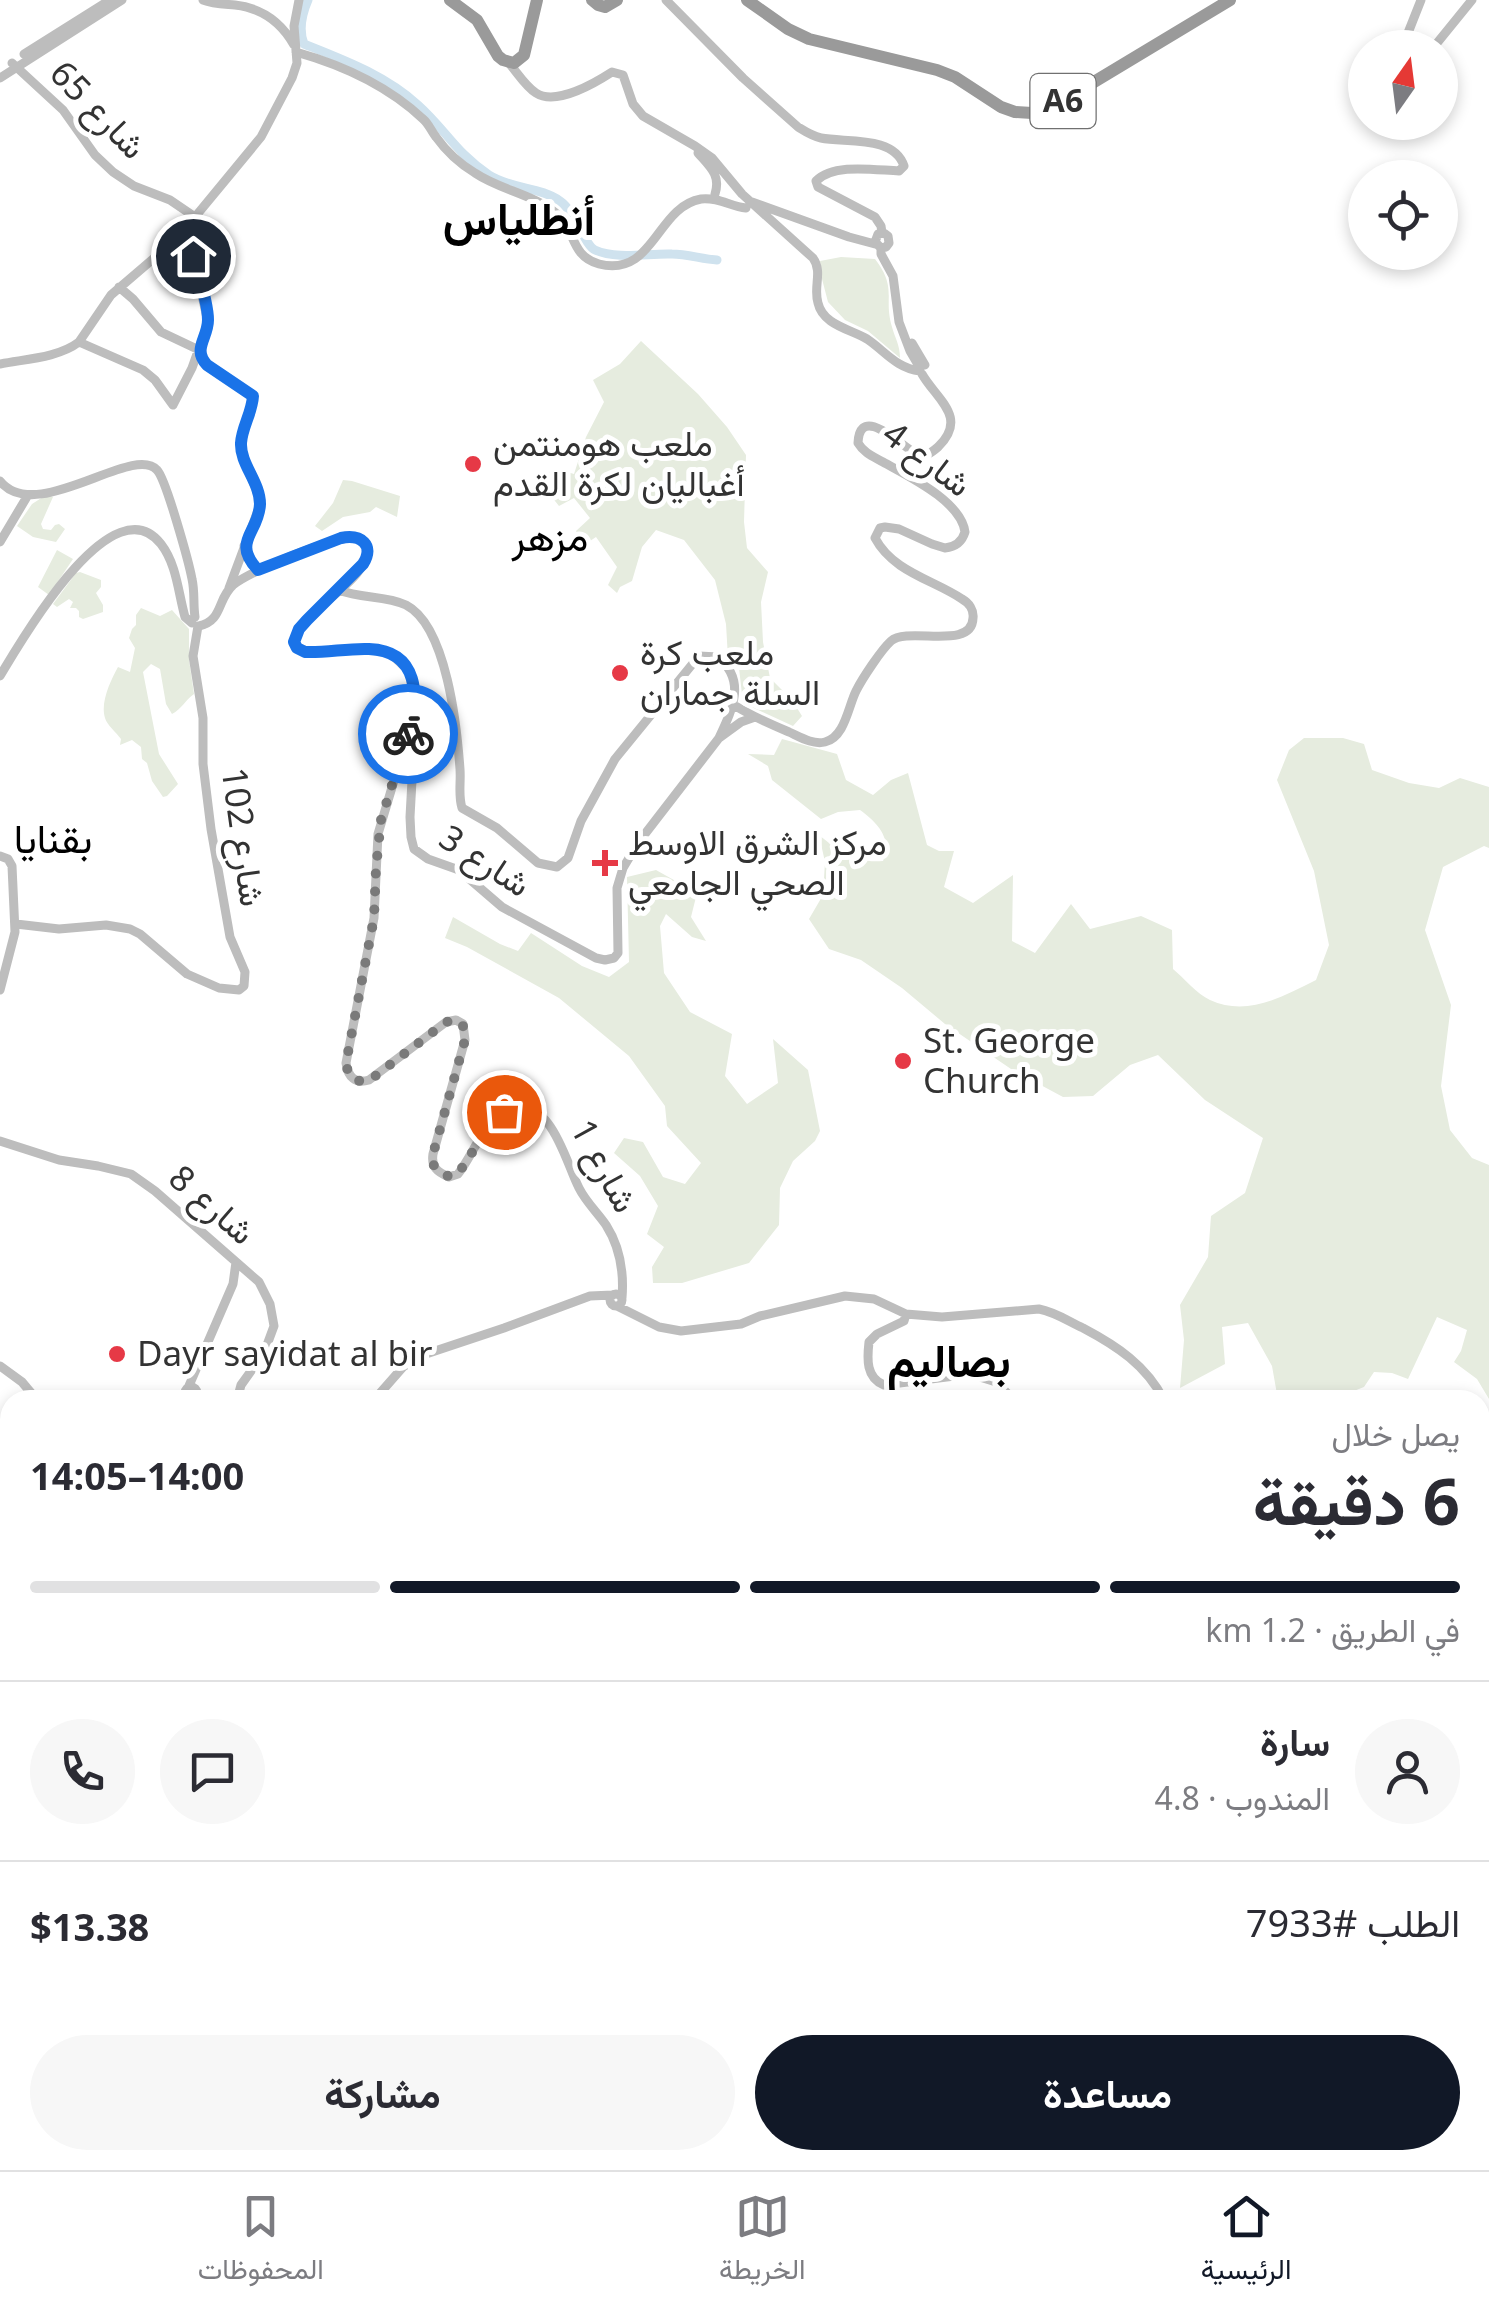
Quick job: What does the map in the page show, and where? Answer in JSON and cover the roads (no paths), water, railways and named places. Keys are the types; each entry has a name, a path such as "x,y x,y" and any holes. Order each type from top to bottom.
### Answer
{"highway":[{"path":"450,0 477,20 498,56 508,62 518,61 524,55 537,0"},
{"path":"592,0 605,7 616,0"},
{"name":"A6","path":"747,0 788,30 809,39 936,70 1001,107 1032,113 1064,100 1230,0"}],"street":[{"path":"0,74 110,0"},
{"path":"14,65 122,0"},
{"path":"203,0 252,8 288,28"},
{"path":"0,364 60,352 84,341 106,301 188,228 261,137 292,78 297,63 288,28 299,0"},
{"path":"666,0 798,127 820,137 868,141 902,158 904,166 899,171 858,169 822,175 816,181 818,187 875,217 882,233 875,238 878,246"},
{"path":"1410,30 1422,0"},
{"path":"1448,30 1472,0"},
{"path":"295,52 374,87 403,107 472,171 559,215 587,259 612,266 624,264 687,204 710,199 748,204"},
{"path":"508,62 534,92 550,97 586,88 612,72 623,75 633,104 643,116 712,158 748,204 816,262 818,304 823,314 870,341 897,364 924,374"},
{"name":"شارع 65","path":"14,65 63,110 107,167 134,186 170,200 195,216"},
{"path":"695,146 716,174 715,194"},
{"path":"638,254 681,203 699,194 724,196 878,246"},
{"path":"84,341 144,370 166,391 173,405 199,350 208,320 188,228"},
{"name":"شارع 4","path":"755,716 811,742 828,741 839,732 857,690 892,640 957,635 966,632 972,623 966,601 903,566 875,538 880,528 890,527 932,544 952,547 965,532 960,516 921,484 863,451 858,438 864,428 878,428 918,455 928,455 946,438 950,426 943,400 924,374 897,316 893,276 878,246"},
{"path":"119,287 161,332 199,350 203,362 253,396 241,447 260,505 219,608 211,617 197,621"},
{"path":"0,481 13,493 28,495 77,486 134,464 146,463 155,468 164,484 191,574 197,621"},
{"path":"0,542 28,495"},
{"path":"0,676 70,573 94,548 122,531 142,530 160,542 178,582 182,609 197,621"},
{"path":"229,588 253,572 341,538 360,538 368,545 368,556 339,590 402,604 414,610 428,628 448,683 462,808 497,828 538,863 549,867 568,858 580,821 615,759 696,657 718,657 734,676 734,705 719,738"},
{"path":"242,551 253,572"},
{"name":"شارع 1","path":"339,590 299,629 295,637 297,648 309,652 364,648 390,653 404,664 416,699 381,820 374,918 347,1072 355,1080 370,1080 446,1022 456,1020 463,1024 465,1040 433,1154 434,1168 456,1176 497,1116 519,1108 547,1120 583,1195 614,1241 623,1274 616,1299"},
{"name":"شارع 102","path":"16,924 58,930 106,925 130,929 183,972 226,990 239,990 246,979 230,937 211,830 203,764 203,718 193,656 197,621"},
{"path":"734,705 755,716"},
{"path":"719,738 755,716"},
{"name":"شارع 3","path":"411,724 414,744 410,837 414,849 466,874 498,904 559,943 604,963 613,962 622,950 623,868 719,738"},
{"path":"0,858 10,860 16,924 0,990"},
{"name":"شارع 8","path":"0,1141 60,1160 131,1174 259,1282 270,1304 274,1326 264,1353 240,1390"},
{"path":"190,1390 233,1284 236,1262"},
{"path":"233,1284 246,1271"},
{"path":"383,1390 403,1367 423,1354 575,1304 616,1299 667,1324 749,1320 845,1296 874,1298 906,1314 942,1317 1039,1309 1052,1312 1114,1345 1135,1361 1158,1390"},
{"path":"906,1314 904,1320 869,1342 870,1370 876,1382 888,1385 970,1374 996,1382 1004,1390"},
{"path":"0,1366 29,1390"}],"waterway":[{"path":"308,0 302,22 304,44 364,69 405,94 489,175 560,201 595,250 613,255 678,254 717,260"}],"place":[{"name":"ملعب هومنتمن أغباليان لكرة القدم","path":"473,464"},
{"name":"ملعب كرة السلة جماران","path":"620,673"},
{"name":"مركز الشرق الاوسط الصحي الجامعي","path":"605,863"},
{"name":"St. George Church","path":"903,1061"},
{"name":"Dayr sayidat al bir","path":"117,1354"}],"district":[{"name":"أنطلياس","path":"519,219"},
{"name":"مزهر","path":"550,537"},
{"name":"بقنايا","path":"53,839"},
{"name":"بصاليم","path":"949,1361"}]}
